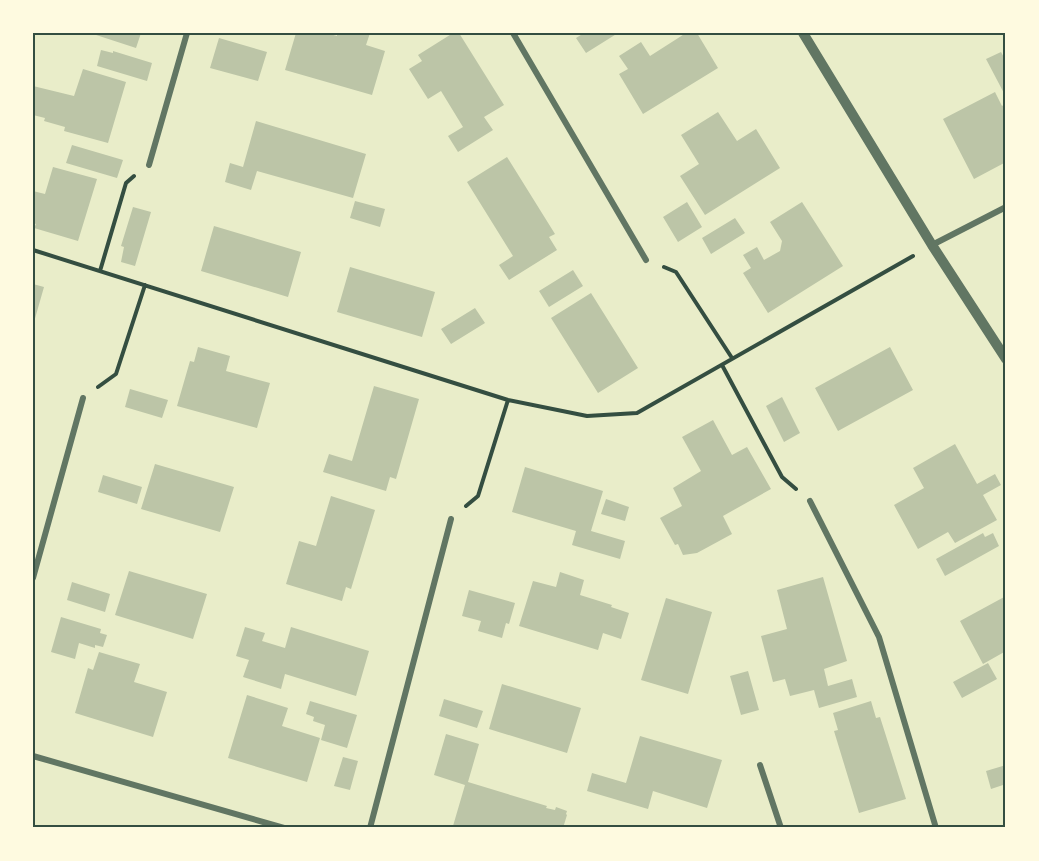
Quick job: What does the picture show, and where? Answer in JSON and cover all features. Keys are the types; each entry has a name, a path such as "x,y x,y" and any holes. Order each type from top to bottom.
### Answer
{"street":[{"path":"149,165 187,33"},
{"path":"513,33 645,260"},
{"path":"803,33 932,245 1006,359"},
{"path":"932,245 1006,207"},
{"path":"33,578 83,398"},
{"path":"810,501 879,637 935,827 926,828"},
{"path":"370,828 450,519"},
{"path":"33,756 284,828"},
{"path":"760,765 782,828"}],"path":[{"path":"100,271 126,183 149,165"},
{"path":"33,250 508,400 587,416 637,413 932,245"},
{"path":"645,260 676,272 732,358"},
{"path":"83,398 116,374 145,285"},
{"path":"722,365 782,477 810,501"},
{"path":"450,519 478,496 508,400"}],"building":[{"path":"90,33 141,33 136,48"},
{"path":"296,33 326,33 337,36 337,33 370,33 366,45 385,51 372,95 285,70"},
{"path":"453,33 459,33 504,105 484,117 493,130 458,152 448,136 463,127 441,91 428,99 409,69 422,61 418,55"},
{"path":"584,33 618,33 586,53 576,38"},
{"path":"686,33 697,33 718,68 643,114 619,74 628,69 619,56 641,42 650,56"},
{"path":"219,38 267,52 258,81 210,68"},
{"path":"101,50 113,53 113,51 152,63 147,81 97,66"},
{"path":"1001,52 1006,61 1006,97 986,59"},
{"path":"83,69 126,82 108,143 64,131 65,127 33,115 33,86 74,96"},
{"path":"995,92 1002,106 1006,103 1006,162 974,179 943,119"},
{"path":"718,112 737,141 756,129 780,168 705,215 680,176 699,164 681,135"},
{"path":"256,121 366,154 353,198 257,171 251,190 225,182 230,163 243,167"},
{"path":"72,145 123,160 117,178 66,163"},
{"path":"507,157 555,234 549,237 557,250 509,280 499,265 513,256 467,182"},
{"path":"53,167 97,179 78,241 34,228 36,224 33,223 33,191 45,194"},
{"path":"355,201 385,209 380,227 350,218"},
{"path":"687,202 702,227 678,242 663,217"},
{"path":"802,202 843,266 768,313 743,273 751,268 743,255 757,247 764,260 780,251 782,241 770,222"},
{"path":"133,207 151,212 135,266 121,262 124,247 121,246"},
{"path":"735,218 745,233 711,254 702,238"},
{"path":"214,226 301,252 288,297 201,271"},
{"path":"350,267 435,292 422,337 337,312"},
{"path":"573,270 583,286 549,307 539,291"},
{"path":"33,284 44,287 34,322 33,322"},
{"path":"591,293 638,368 598,393 551,318"},
{"path":"475,308 485,323 451,344 441,329"},
{"path":"198,347 230,356 226,371 270,383 257,428 177,406 190,361 194,362"},
{"path":"890,347 913,390 838,431 815,388"},
{"path":"374,386 419,399 396,479 390,477 386,491 323,472 329,454 352,461"},
{"path":"130,389 168,400 162,418 125,407"},
{"path":"782,397 800,433 784,442 766,406"},
{"path":"713,420 732,455 747,447 771,489 723,516 732,534 697,553 683,555 660,518 682,506 673,488 701,471 682,437"},
{"path":"955,444 977,484 995,474 1001,485 983,495 997,520 955,543 948,532 918,549 894,505 924,488 913,468"},
{"path":"155,464 234,487 220,532 141,509"},
{"path":"525,467 603,491 591,531 625,541 620,559 572,545 576,531 512,512"},
{"path":"103,475 142,487 137,504 98,492"},
{"path":"331,496 375,510 351,589 346,587 342,601 286,584 299,541 316,546"},
{"path":"606,499 629,507 625,521 601,514"},
{"path":"983,533 985,537 993,533 999,546 945,576 936,559"},
{"path":"129,571 207,594 193,639 115,615"},
{"path":"560,572 584,580 580,595 629,613 621,639 603,633 598,650 519,626 533,581 556,587"},
{"path":"823,577 847,661 824,669 828,686 852,679 857,697 819,708 814,690 790,696 785,679 773,682 761,636 787,629 777,590"},
{"path":"72,582 110,594 105,612 67,600"},
{"path":"469,590 515,603 502,638 478,631 481,621 462,616"},
{"path":"1006,596 1006,651 983,664 960,621"},
{"path":"666,598 712,612 688,694 641,680"},
{"path":"61,617 101,629 100,633 107,635 103,647 95,645 95,648 79,643 75,659 51,652"},
{"path":"245,627 265,633 262,641 285,648 291,627 369,651 356,696 285,674 281,689 243,677 249,660 236,656"},
{"path":"99,652 140,664 134,682 167,692 153,737 75,713 88,668 93,670"},
{"path":"988,663 997,679 962,698 953,682"},
{"path":"748,671 759,710 741,715 730,676"},
{"path":"502,684 581,708 567,753 489,729"},
{"path":"247,695 288,708 282,726 320,738 307,782 228,758"},
{"path":"444,699 483,711 477,728 439,716"},
{"path":"310,701 357,715 347,748 321,740 325,725 313,721 314,717 306,714"},
{"path":"871,701 876,718 880,717 906,799 859,813 834,731 838,730 833,713"},
{"path":"446,734 479,744 468,782 547,806 546,808 555,810 556,807 567,811 563,828 459,828 453,826 465,785 434,775"},
{"path":"640,736 722,760 707,808 653,791 648,809 587,791 592,773 626,783"},
{"path":"343,757 358,761 350,790 334,786"},
{"path":"1006,765 1006,784 991,789 986,771"}]}
